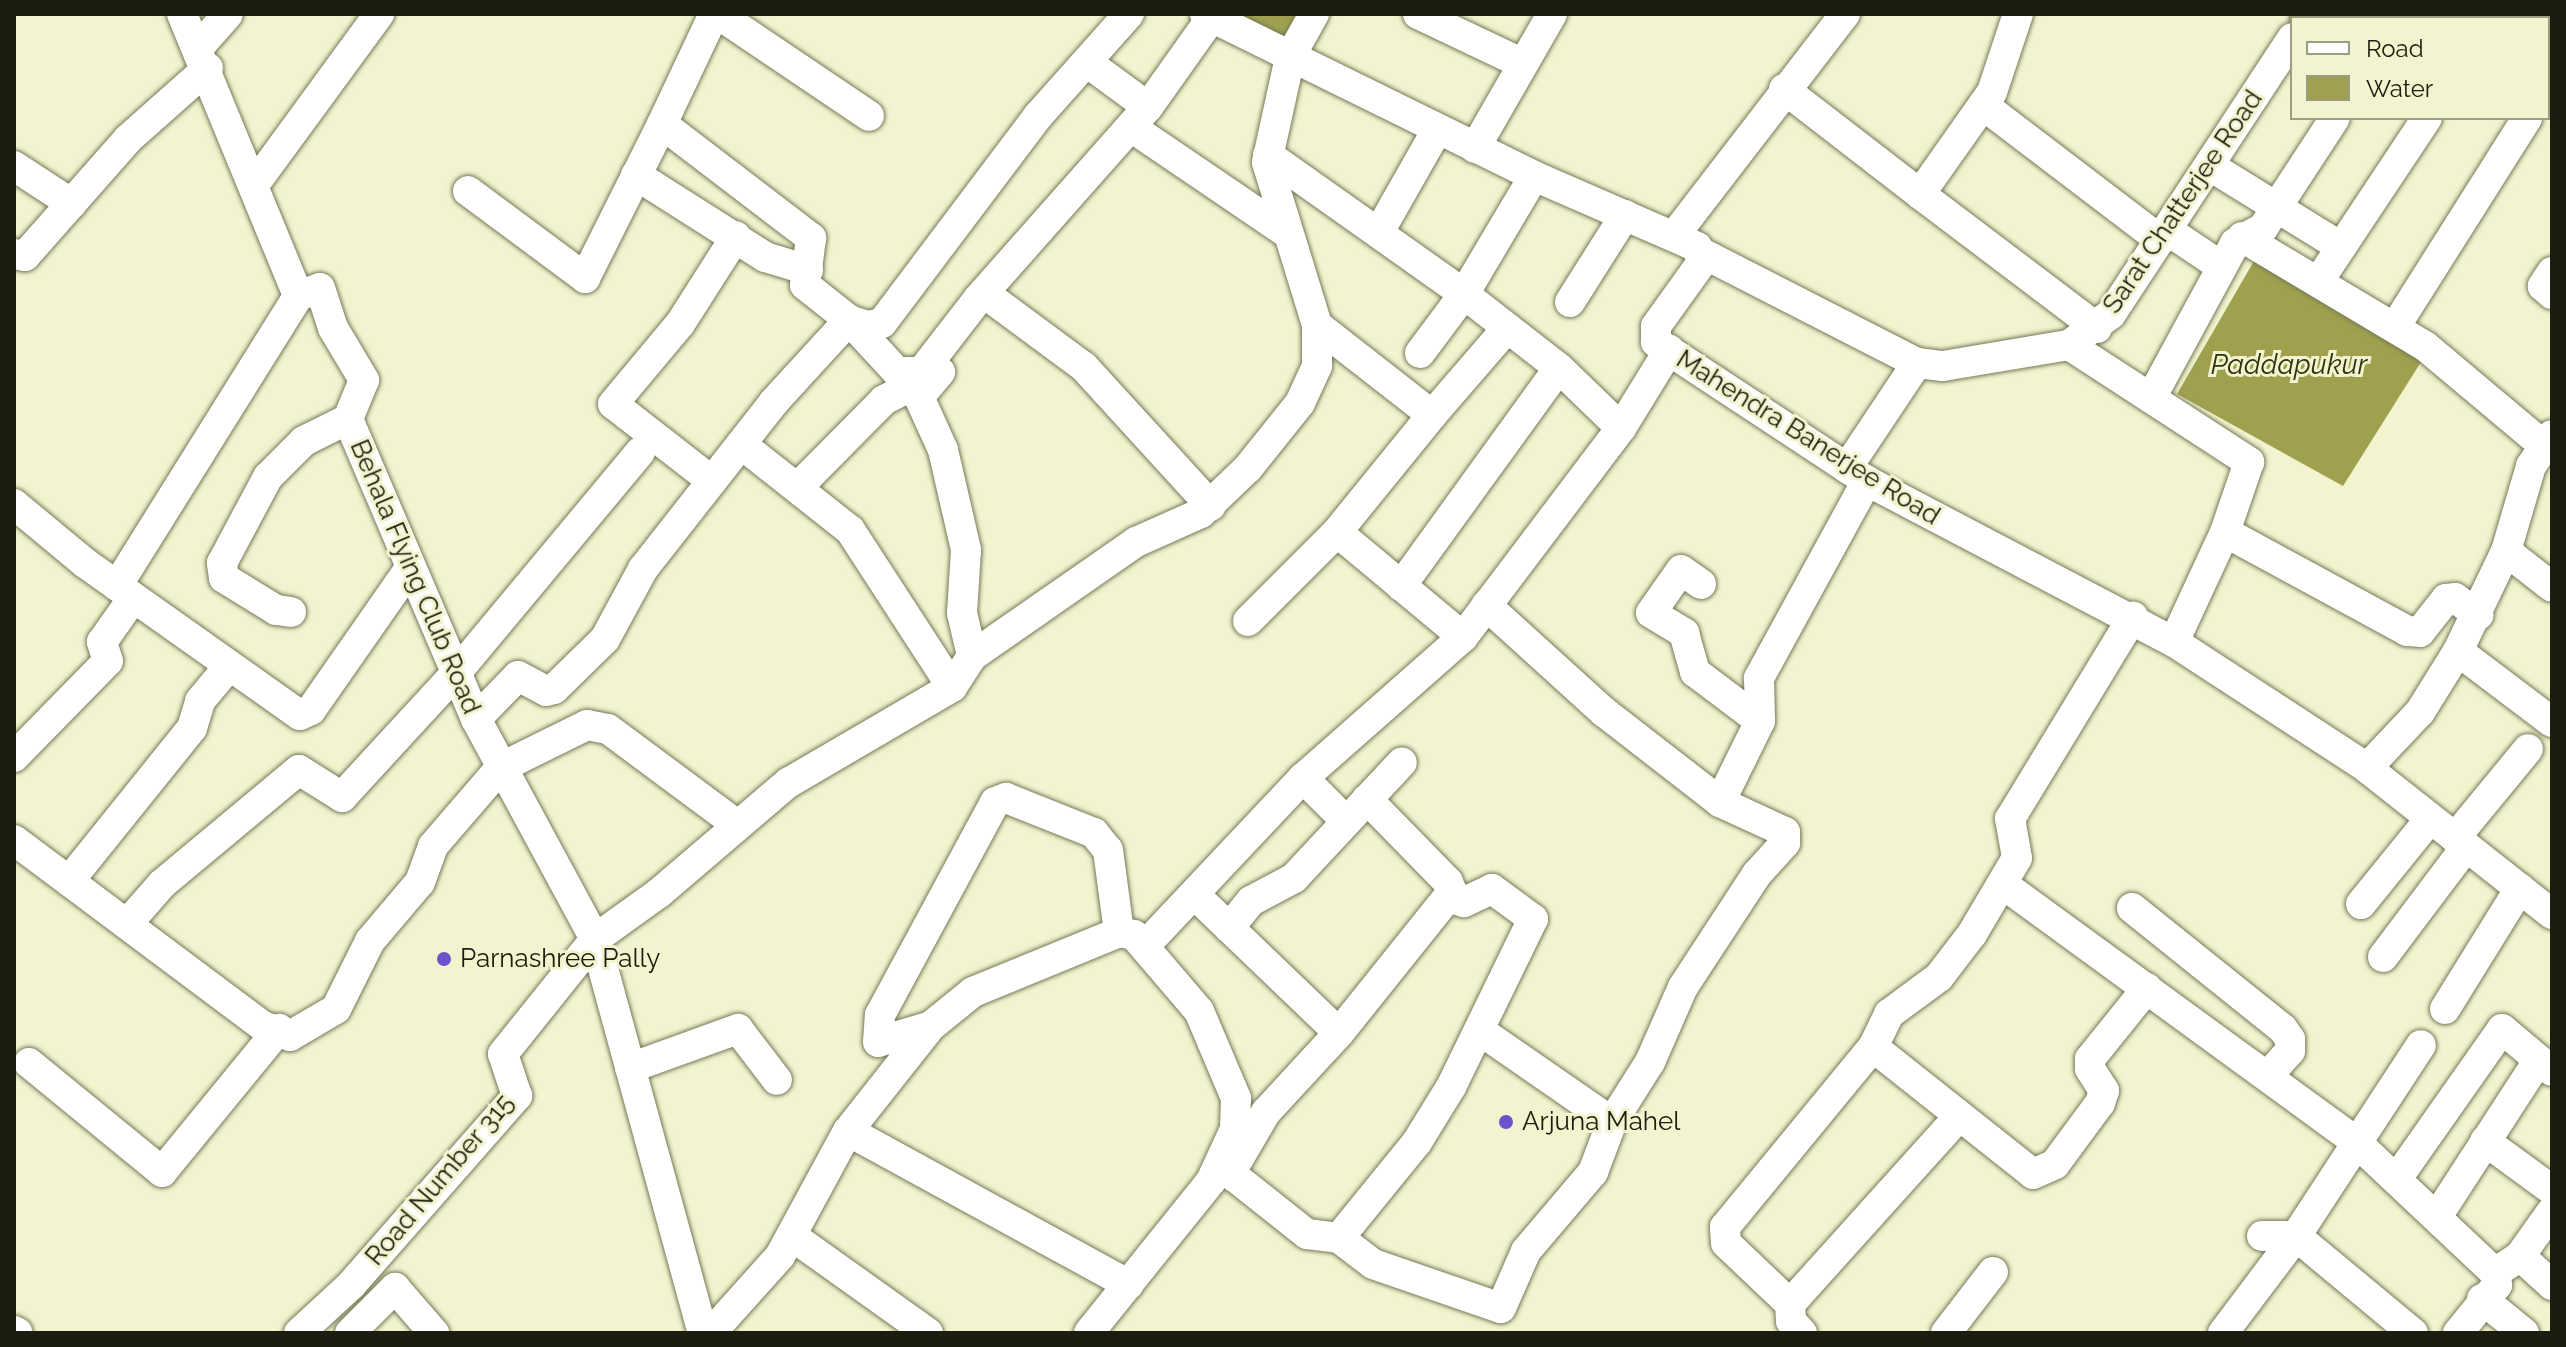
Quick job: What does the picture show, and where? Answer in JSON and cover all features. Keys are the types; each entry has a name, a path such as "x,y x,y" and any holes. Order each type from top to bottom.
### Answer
{"street":[{"path":"14,757 108,661 102,642 125,592 298,296 203,58 182,14"},
{"path":"14,254 25,256 203,58 228,14"},
{"path":"254,185 379,14"},
{"path":"468,191 585,278 716,14 869,116"},
{"path":"849,320 868,326 882,323 1038,116 1129,14"},
{"path":"595,939 659,893 736,824 788,783 952,687 972,656 1136,542 1211,506 1248,468 1308,390 1317,366 1317,325 1284,231 1268,155 1290,57 1314,14"},
{"path":"1475,148 1521,63 1552,14"},
{"path":"1674,236 1784,89 1845,14"},
{"path":"1920,194 1996,83 2016,15"},
{"path":"940,372 920,374 984,293 1140,117 1208,16 1437,130 1674,236 1702,253"},
{"path":"1431,17 1521,63"},
{"name":"Sarat Chatterjee Road","path":"1702,253 1917,363 1943,366 2069,345 2097,328 2164,235 2290,41"},
{"path":"1088,63 1140,117 1284,231"},
{"path":"1784,89 2097,328"},
{"path":"1983,105 2164,235 2222,267"},
{"path":"2151,398 2222,267 2242,237 2258,232 2334,120"},
{"path":"2320,279 2426,120"},
{"path":"2395,327 2526,120"},
{"path":"662,124 811,238 807,288 849,320 897,372 940,372"},
{"path":"1379,232 1437,130"},
{"path":"1268,155 1464,294 1559,368 1621,428"},
{"path":"14,166 72,204"},
{"path":"2210,166 2341,247"},
{"path":"636,175 765,257 808,270"},
{"path":"1420,353 1464,294 1534,176"},
{"path":"1570,302 1625,215"},
{"path":"712,481 613,404 680,324 736,236"},
{"path":"2242,237 2320,279 2395,327 2548,440 2531,466 2506,551 2478,615 2420,712 2367,768"},
{"name":"Mahendra Banerjee Road","path":"1702,253 1702,262 1654,333 1656,342 1857,474 2133,617 2174,642 2367,768 2429,820 2552,914"},
{"path":"2552,272 2543,286 2552,294"},
{"name":"Behala Flying Club Road","path":"298,296 320,288 333,328 364,380 348,419 476,719 595,939 703,1333"},
{"path":"984,293 1084,367 1211,506"},
{"path":"476,719 514,678 524,677 546,691 554,689 605,639 643,569 741,444 849,320"},
{"path":"1317,325 1432,415"},
{"path":"1248,621 1337,532 1507,328"},
{"path":"2069,345 2249,462 2225,532 2174,642"},
{"path":"1155,935 1303,778 1463,637 1621,428 1669,350"},
{"path":"1720,802 1760,721 1759,678 1857,474 1917,363"},
{"path":"1401,586 1559,368"},
{"path":"799,486 884,400 940,372"},
{"path":"940,372 919,397 943,450 966,550 962,613 972,656"},
{"path":"291,612 276,610 224,578 222,563 268,477 304,441 348,419"},
{"path":"741,444 799,486 850,530 952,687"},
{"path":"127,924 162,884 299,770 342,797 456,673 640,452"},
{"path":"14,504 125,592 296,714 307,714 410,568"},
{"path":"1337,532 1463,637"},
{"path":"2225,532 2413,633 2427,626 2446,599 2455,598 2478,615"},
{"path":"2506,551 2552,587"},
{"path":"1701,584 1681,570 1651,613 1684,633 1695,672 1760,721"},
{"path":"1367,799 1448,882 1449,898 1339,1033 1284,1088 1232,1170 1247,1189 1307,1234 1339,1238 1373,1264 1496,1321 1526,1251 1593,1172 1612,1122 1650,1062 1693,971 1757,874 1785,843 1778,825 1720,802 1604,712 1486,605"},
{"path":"1802,1333 1791,1321 1790,1304 1726,1243 1722,1233 1873,1047 1889,1014 1939,977 2004,885 2019,849 2010,819 2133,617"},
{"path":"2458,651 2552,722"},
{"path":"69,881 192,728 200,701 229,666"},
{"path":"14,840 263,1026 279,1029 290,1036 336,1009 370,941 420,882 433,846 500,768 598,725 736,824"},
{"path":"2383,957 2528,749"},
{"path":"1229,928 1251,901 1294,878 1402,762"},
{"path":"1303,778 1346,821"},
{"path":"931,1026 878,1042 880,1015 995,802 1006,798 1094,833 1108,850 1119,932"},
{"path":"2361,904 2429,820"},
{"path":"2004,885 2269,1074 2398,1177 2438,1215 2524,1333"},
{"path":"2445,1009 2520,888"},
{"path":"1339,1238 1417,1142 1482,1032 1533,919 1492,889 1464,902 1449,898"},
{"path":"1195,895 1339,1033"},
{"path":"2132,908 2283,1029 2290,1051 2269,1074"},
{"path":"711,1333 765,1276 792,1236 848,1131 931,1026 973,992 1119,932 1134,935 1199,1011 1236,1098 1235,1129 1211,1181 1089,1333"},
{"name":"Road Number 315","path":"299,1333 351,1285 517,1096 503,1054 595,939"},
{"path":"1873,1047 2033,1174 2055,1164 2100,1103 2104,1091 2090,1069 2090,1059 2147,988"},
{"path":"29,1063 162,1172 279,1029"},
{"path":"630,1068 738,1029 777,1080"},
{"path":"2398,1177 2502,1029 2545,1066 2485,1141 2438,1215"},
{"path":"1482,1032 1612,1122"},
{"path":"2223,1333 2296,1236 2355,1141 2421,1045"},
{"path":"1790,1304 1959,1116"},
{"path":"848,1131 1129,1285"},
{"path":"2466,1330 2488,1286 2520,1256 2552,1206 2485,1141"},
{"path":"792,1236 928,1333"},
{"path":"2262,1236 2296,1236 2413,1333"},
{"path":"2520,1256 2552,1285"},
{"path":"1946,1333 1993,1272"},
{"path":"350,1333 395,1288 434,1333"}],"water":[{"path":"1235,14 1302,14 1288,38"},
{"name":"Paddapukur","path":"2258,254 2426,354 2343,486 2177,394"}],"place":[{"name":"Parnashree Pally","path":"444,959"},
{"name":"Arjuna Mahel","path":"1506,1122"}]}
